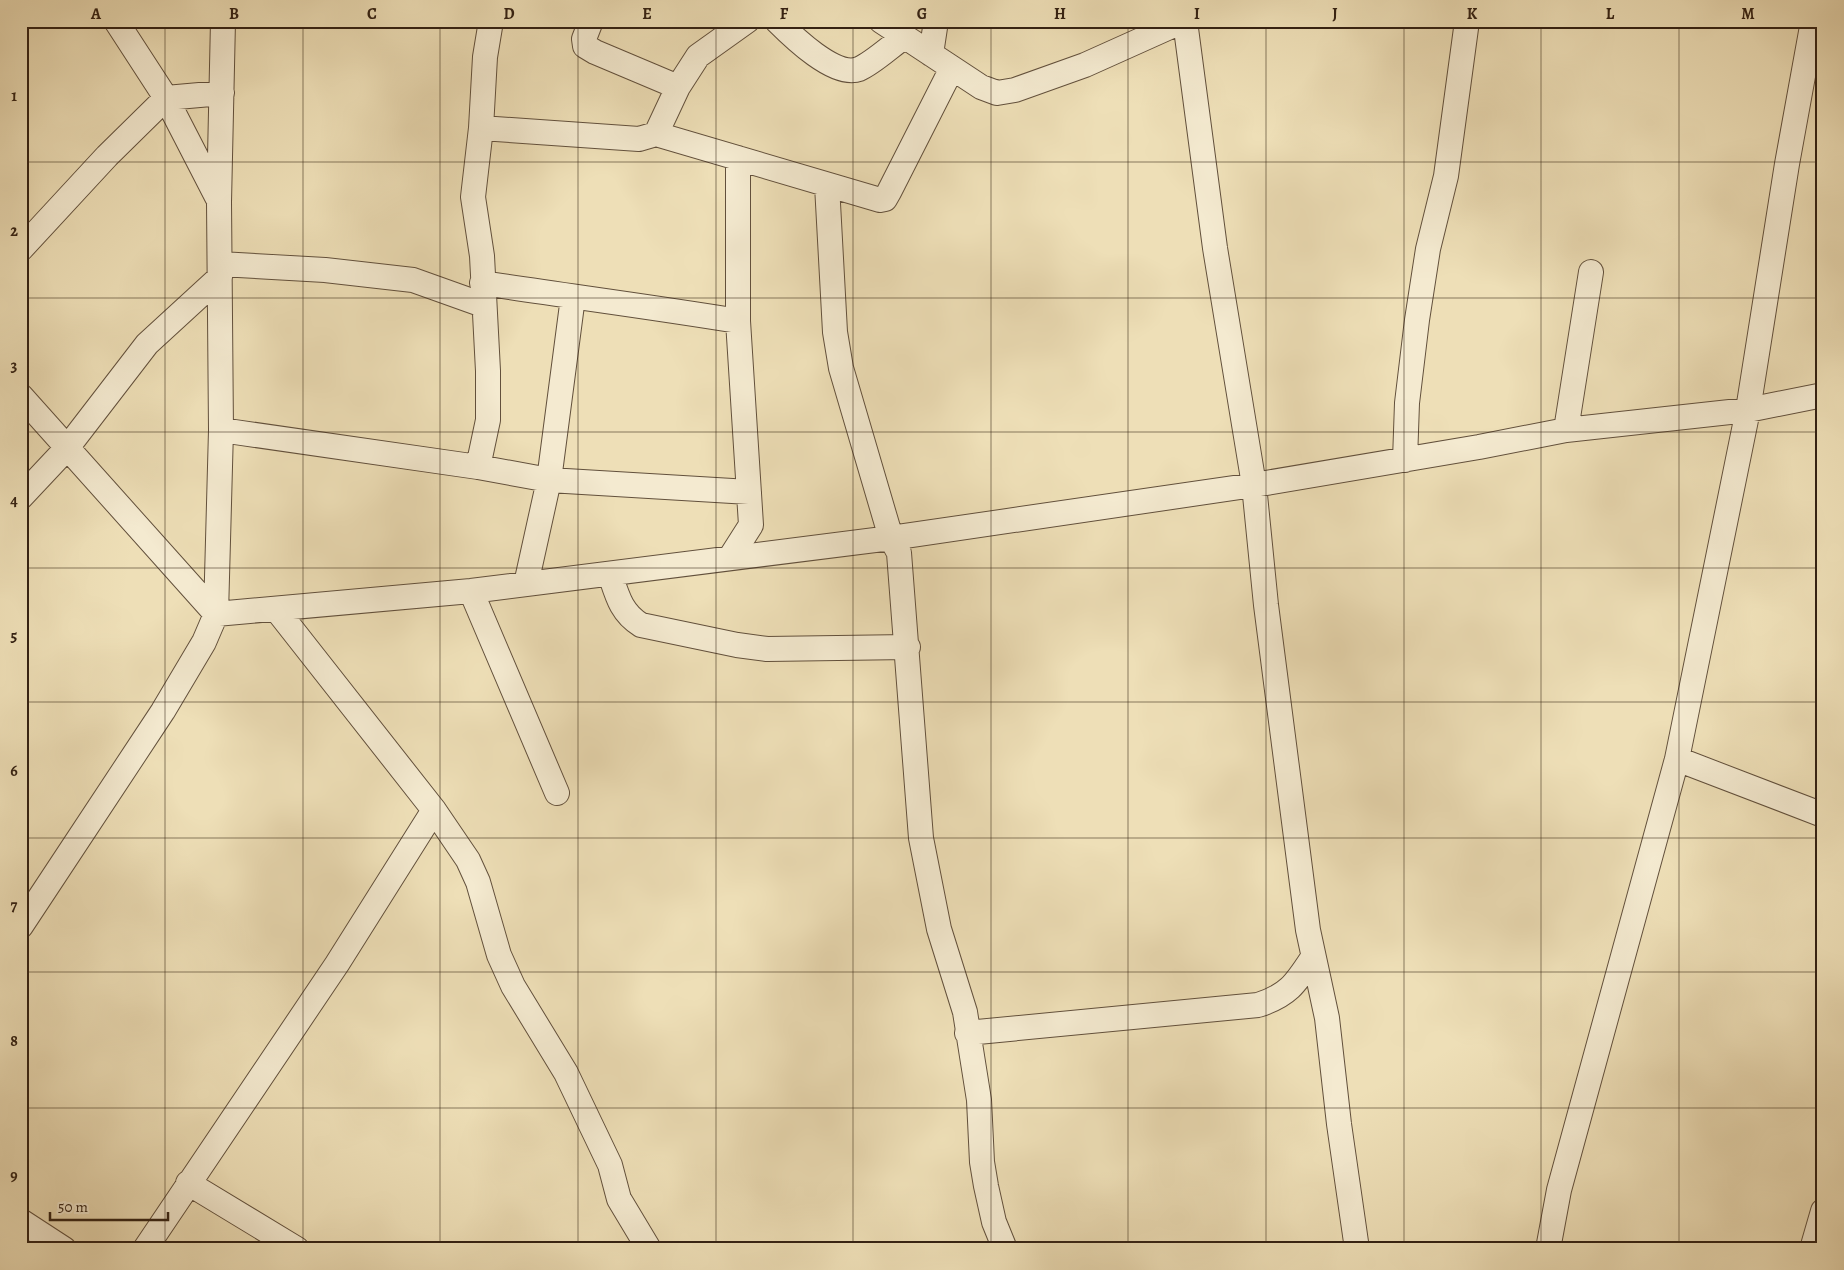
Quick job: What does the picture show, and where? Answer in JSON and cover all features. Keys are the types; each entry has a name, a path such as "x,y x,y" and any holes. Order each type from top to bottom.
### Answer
{"street":[{"path":"116,21 166,98 220,202"},
{"path":"21,926 163,711 204,642 216,614 222,430 220,202 223,21"},
{"path":"478,467 488,420 488,371 482,294 482,256 472,196 481,128 485,57 491,21"},
{"path":"591,21 584,39 585,46 595,52 678,86"},
{"path":"656,134 678,86 698,56 747,21"},
{"path":"777,21 800,45 832,64 847,70 859,69 904,36"},
{"path":"881,21 980,87 997,93 1015,90 1085,65 1184,21 1214,248 1245,445 1254,485 1266,605 1312,957 1328,1018 1340,1132 1357,1249"},
{"path":"931,54 936,21"},
{"path":"1405,460 1407,403 1417,320 1428,250 1446,176 1467,21"},
{"path":"1548,1249 1559,1190 1677,759 1748,410 1787,164 1813,21"},
{"path":"481,128 640,139 656,134 880,200 885,199 952,68"},
{"path":"21,249 107,156 166,98 222,92"},
{"path":"730,558 751,525 738,321 738,158"},
{"path":"827,185 835,332 840,368 891,538 899,553 908,647 921,838 939,929 963,1006 979,1100 982,1162 986,1186 994,1222 1005,1249"},
{"path":"21,497 67,448 147,344 220,270 334,271 413,280 482,294 574,297 620,301 738,321"},
{"path":"1566,430 1591,272"},
{"path":"526,584 548,480 574,297"},
{"path":"216,614 471,591 891,538 1254,485 1405,460 1566,430 1748,410 1823,395"},
{"path":"21,396 216,614"},
{"path":"222,430 478,467 548,480 749,492"},
{"path":"751,525 777,552"},
{"path":"610,574 620,603 630,618 641,625 737,645 767,649 908,647"},
{"path":"471,591 557,793"},
{"path":"276,609 434,810 468,860 478,882 499,954 514,986 566,1073 610,1164 619,1199 649,1249"},
{"path":"1677,759 1823,815"},
{"path":"145,1249 337,964 434,810"},
{"path":"967,1033 1258,1005 1277,999 1289,990 1312,957"},
{"path":"188,1183 296,1249"},
{"path":"1812,1249 1823,1211"},
{"path":"21,1221 64,1249"}]}
